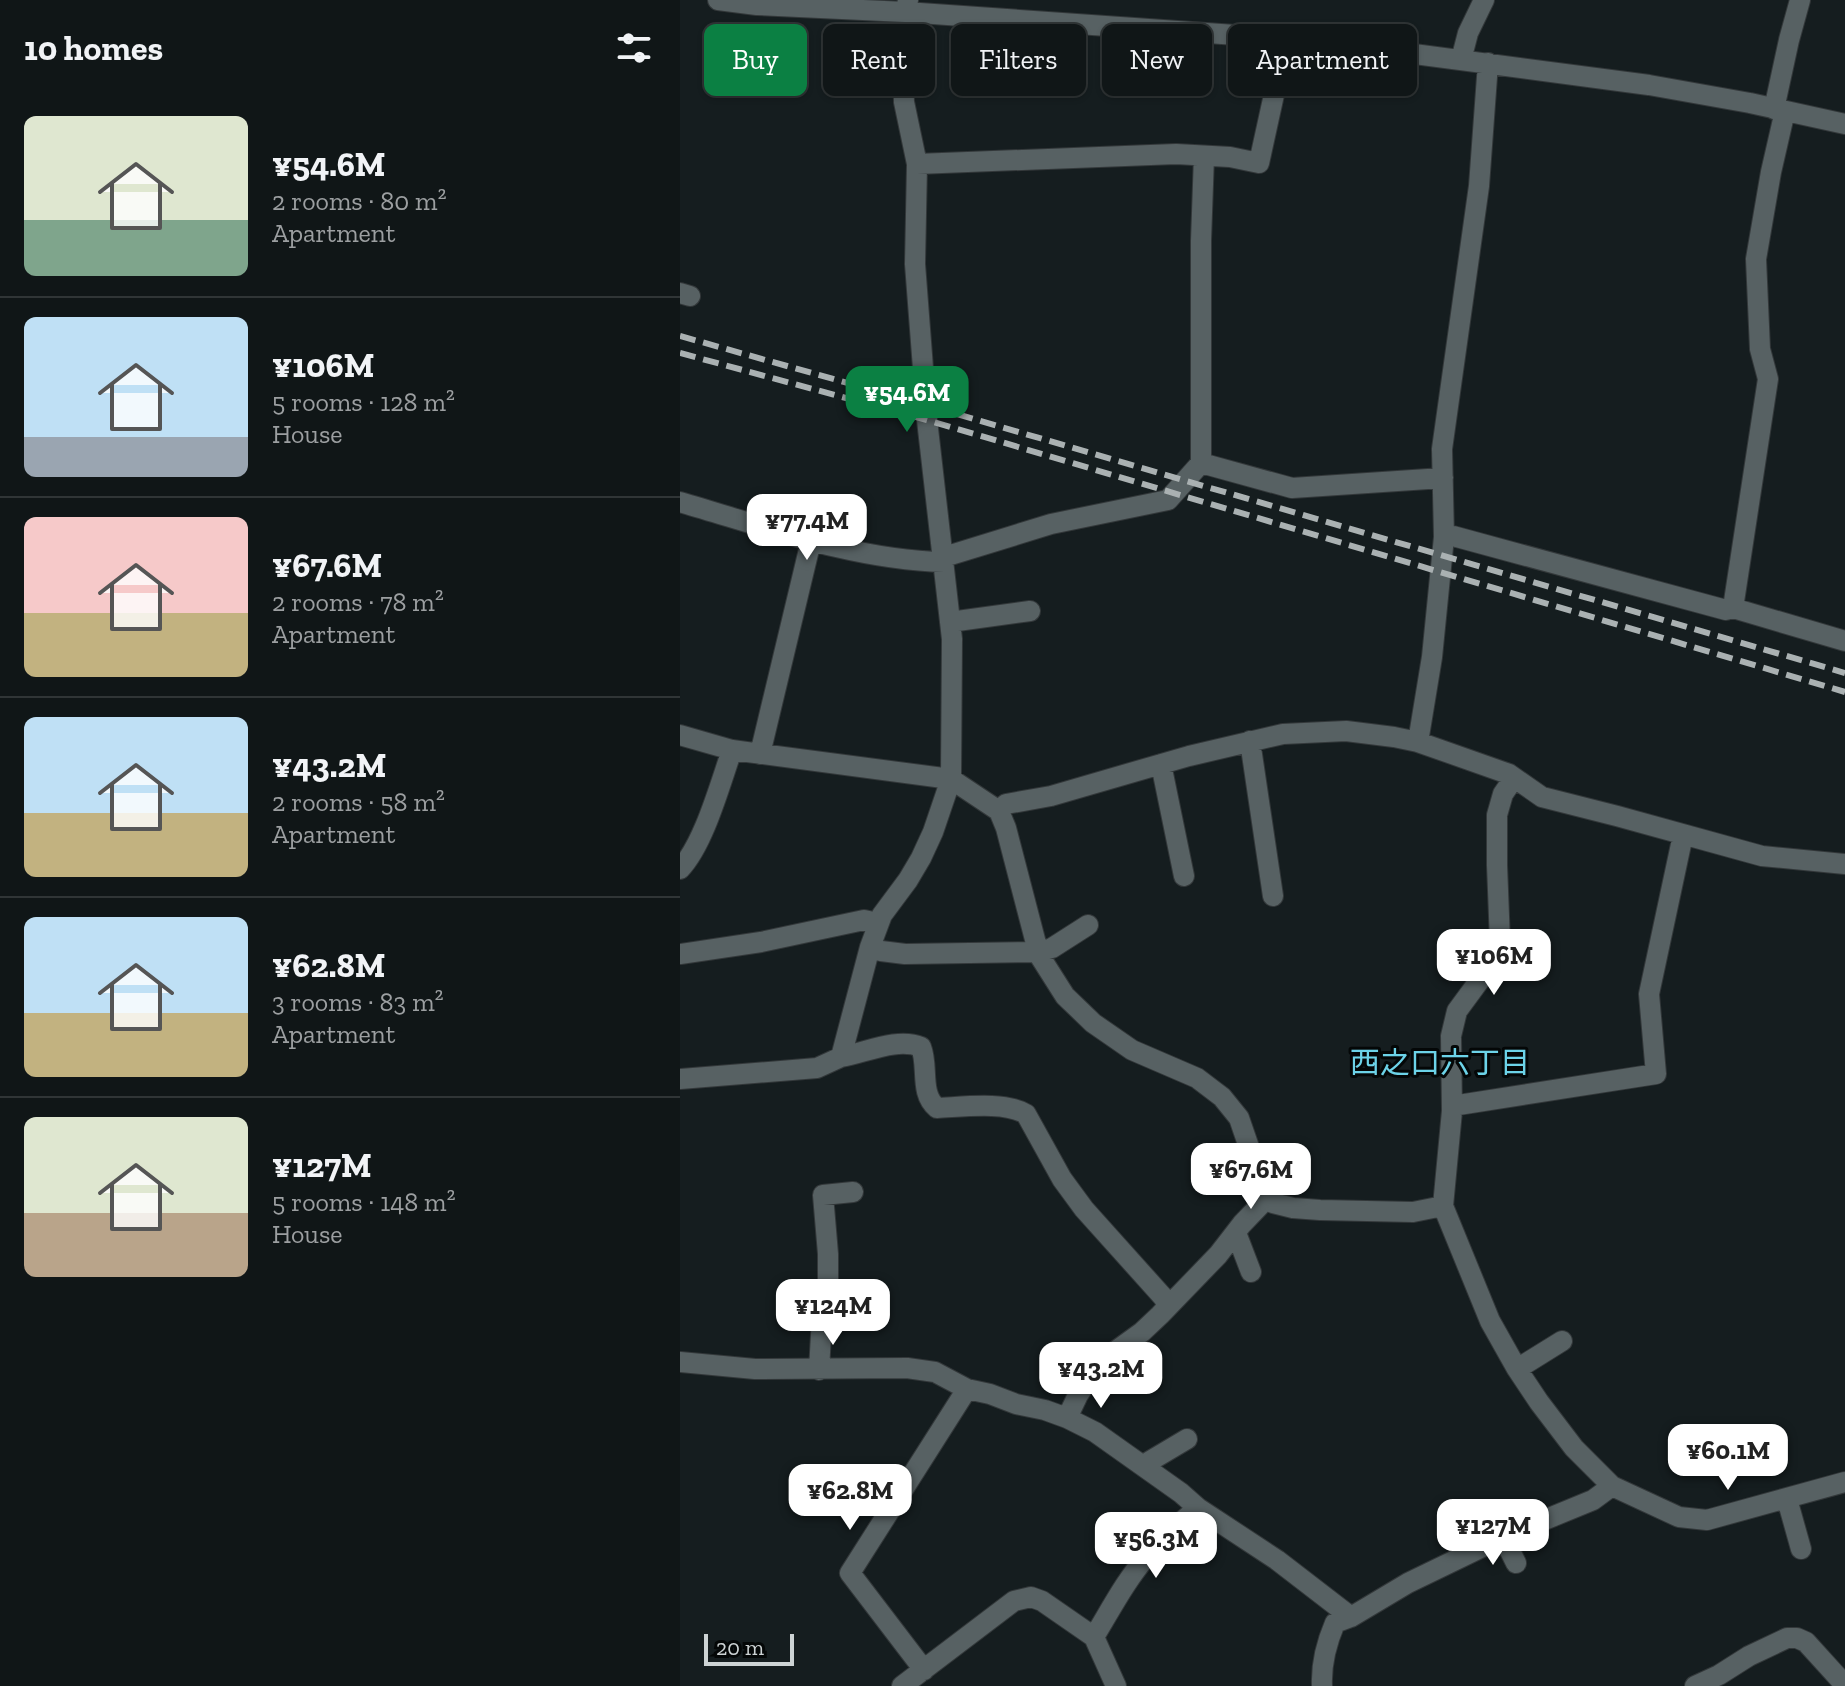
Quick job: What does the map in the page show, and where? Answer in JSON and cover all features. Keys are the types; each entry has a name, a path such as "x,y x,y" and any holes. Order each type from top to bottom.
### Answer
{"street":[{"path":"718,0 757,5 906,6 1228,34"},
{"path":"1461,60 1468,33 1484,0"},
{"path":"1733,608 1768,379 1760,349 1756,259 1789,40 1800,0"},
{"path":"841,1057 878,923 921,858 951,779 952,639 927,420 915,264 917,164 904,102 902,35 906,6"},
{"path":"1417,54 1649,85 1845,124"},
{"path":"1418,742 1432,657 1444,537 1442,449 1479,186 1488,63"},
{"path":"917,164 1176,154 1230,157 1259,163 1274,96"},
{"path":"680,502 811,541 920,562 944,560 1051,524 1168,500 1201,463 1204,156"},
{"path":"1201,463 1292,488 1443,478"},
{"path":"1444,537 1453,536 1726,610 1733,608 1845,641"},
{"path":"760,754 811,541"},
{"path":"950,622 1030,611"},
{"path":"999,811 1006,804 1051,796 1250,741 1283,734 1346,731 1418,742 1509,774 1542,797 1683,835 1762,856 1845,864"},
{"path":"680,735 732,750 951,779 999,811 1038,952 1065,996 1093,1023 1132,1050 1197,1078 1222,1097 1239,1118 1265,1194 1273,1203 1293,1208 1356,1212 1413,1212 1443,1206"},
{"path":"1250,741 1273,896"},
{"path":"680,869 699,841 732,750"},
{"path":"1161,764 1184,876"},
{"path":"1514,778 1503,794 1497,815 1500,942 1493,962 1457,1011 1451,1036 1452,1106 1443,1206 1490,1321 1517,1369 1574,1448 1612,1486 1679,1517 1707,1520 1845,1482"},
{"path":"1452,1106 1656,1074 1649,994 1683,835"},
{"path":"680,954 761,942 864,920 878,923"},
{"path":"870,947 905,954 1038,952 1052,948 1088,925"},
{"path":"680,1079 817,1068 841,1057 889,1045 921,1047 929,1102 937,1108 1017,1108 1026,1114 1062,1179 1084,1209 1168,1306"},
{"path":"819,1370 822,1317 828,1288 823,1195 853,1192"},
{"path":"1067,1418 1099,1363 1142,1332 1218,1255 1268,1197"},
{"path":"1234,1235 1251,1272"},
{"path":"1517,1369 1562,1341"},
{"path":"680,1362 755,1369 907,1368 935,1372 967,1389 1067,1418 1095,1432 1146,1467 1351,1617"},
{"path":"924,1670 850,1573 967,1389"},
{"path":"1146,1467 1150,1461 1187,1439"},
{"path":"1322,1686 1325,1647 1335,1623 1503,1537 1593,1500 1612,1486"},
{"path":"1787,1499 1801,1549"},
{"path":"1094,1637 1126,1583 1146,1557 1198,1508"},
{"path":"1503,1537 1516,1563"},
{"path":"902,1686 1014,1601 1031,1597 1042,1601 1094,1637 1116,1686"},
{"path":"1695,1686 1787,1638 1806,1642 1845,1685"}],"railway":[{"path":"680,336 1845,673"},
{"path":"680,353 927,420 1845,692"}],"district":[{"name":"西之口六丁目","path":"1440,1063"}]}
